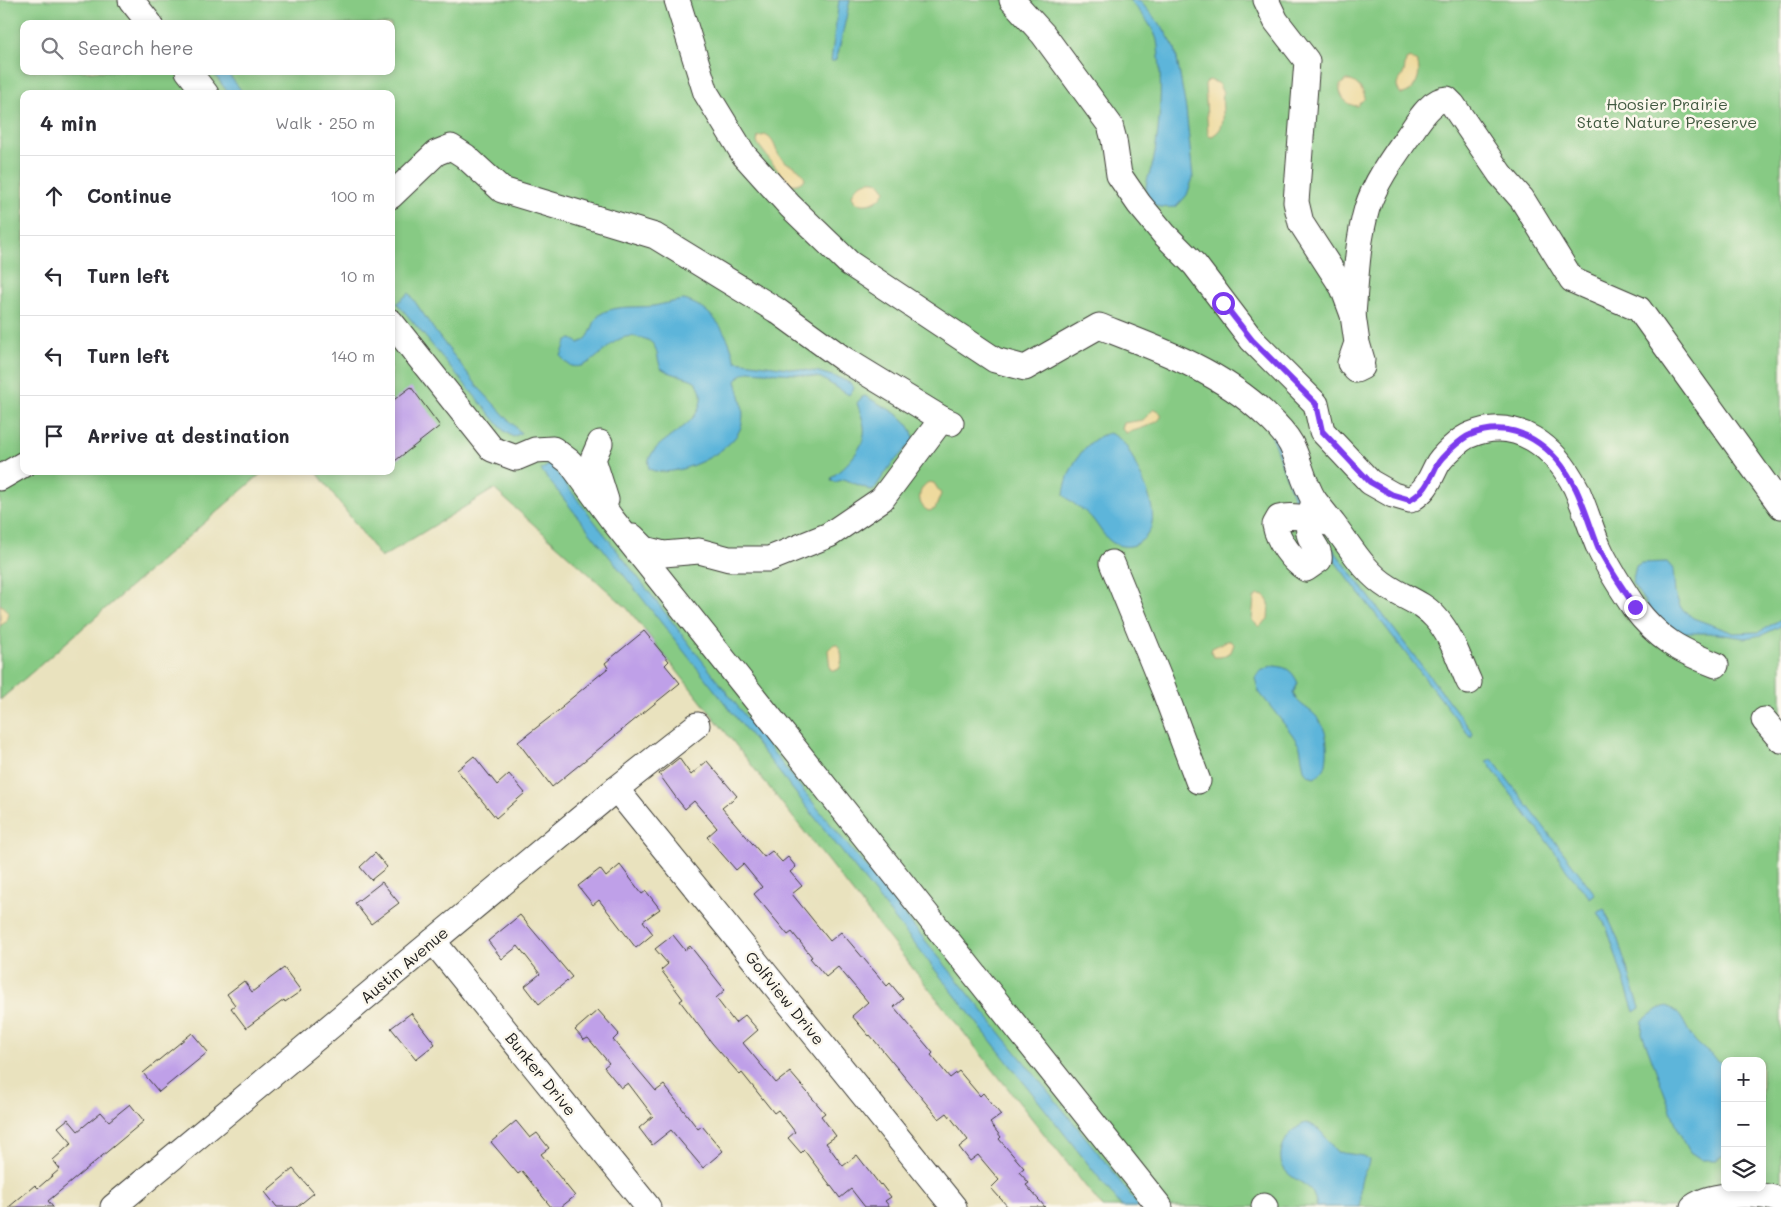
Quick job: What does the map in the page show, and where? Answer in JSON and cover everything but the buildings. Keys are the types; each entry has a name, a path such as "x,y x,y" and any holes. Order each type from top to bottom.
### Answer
{"street":[{"path":"131,0 147,20"},
{"path":"677,0 706,93 744,155 790,206 849,263 996,360 1025,368 1099,326 1187,361 1253,402 1278,426 1291,444 1306,488 1319,515 1371,574 1388,587 1422,604 1436,617 1448,633 1469,682"},
{"path":"1012,0 1043,34 1110,125 1119,175 1138,204 1194,265 1252,340 1316,404 1322,431 1370,482 1393,495 1410,500 1421,494 1438,463 1469,435 1492,429 1509,429 1527,435 1547,448 1562,465 1576,488 1600,549 1615,577 1641,615 1666,642 1716,665"},
{"path":"1266,0 1276,21 1307,62 1296,202 1301,223 1343,288 1353,315 1357,343"},
{"path":"191,75 203,90"},
{"path":"1353,315 1358,247 1368,207 1384,172 1417,123 1433,105 1441,99 1447,99 1454,105 1500,174 1522,199 1572,280 1639,309 1781,506"},
{"path":"395,192 436,153 451,147 465,156 502,190 655,236 776,310 842,358 946,421 882,500 829,535 769,559 729,559 699,551 664,554 645,549 611,518 593,459 600,443"},
{"path":"395,327 492,449 516,458 535,450 553,449 570,462 611,518 1160,1207"},
{"path":"0,478 20,466"},
{"path":"1112,563 1164,690 1198,781"},
{"path":"1764,720 1781,740"},
{"name":"Austin Avenue","path":"113,1207 616,789 697,725"},
{"name":"Golfview Drive","path":"616,789 954,1207"},
{"name":"Bunker Drive","path":"433,941 648,1207"},
{"path":"1693,1207 1725,1195 1768,1196 1781,1200"}],"green space":[{"name":"Hoosier Prairie State Nature Preserve","path":"0,0 1781,0 1781,1207 1102,1207 627,608 494,489 381,558 319,475 395,475 395,90 20,90 20,475 259,475 0,700"}],"sand":[{"path":"1410,58 1417,62 1419,67 1418,77 1410,91 1401,94 1397,84 1403,75 1406,60"},
{"path":"1209,80 1218,83 1223,93 1223,122 1218,132 1212,136 1208,135 1205,84"},
{"path":"1346,80 1355,83 1361,88 1364,95 1365,98 1357,106 1347,102 1340,92 1340,85"},
{"path":"765,135 773,142 781,158 803,173 804,180 795,184 786,181 757,143 758,137"},
{"path":"869,181 880,183 885,190 883,194 873,203 855,202 852,196 855,190 860,184"},
{"path":"1154,409 1160,413 1161,417 1153,424 1126,433 1122,429 1124,423 1143,420"},
{"path":"929,482 934,483 941,494 935,509 929,511 925,509 920,501 920,492"},
{"path":"1257,595 1265,596 1269,603 1268,619 1259,627 1252,620 1254,599"},
{"path":"0,604 8,613 6,621 0,626"},
{"path":"1231,641 1234,644 1231,652 1221,657 1214,657 1211,652 1212,648"},
{"path":"836,644 840,649 842,660 839,669 834,671 830,669 828,650"}],"water":[{"path":"839,0 850,0 838,54 835,61 831,61"},
{"path":"1129,0 1139,0 1163,28 1175,48 1186,109 1193,178 1187,195 1176,207 1159,207 1149,200 1147,195 1146,186 1153,163 1158,133 1159,56 1154,32"},
{"path":"215,75 229,75 241,90 226,90"},
{"path":"409,293 437,334 479,388 521,433 513,437 504,431 397,303"},
{"path":"684,300 699,306 717,322 729,342 736,361 819,372 850,383 854,388 849,395 821,378 796,374 749,371 741,375 736,381 743,415 741,427 727,446 687,468 660,472 649,469 649,459 654,451 691,420 698,411 701,395 700,388 696,382 661,368 654,345 645,339 637,337 618,340 582,366 575,367 568,364 561,356 567,340 572,339 579,343 588,337 596,319 604,312 616,308 654,306"},
{"path":"865,396 902,419 912,432 914,440 890,466 873,491 844,479 836,482 831,481 832,477 855,455 862,441 864,426 857,403"},
{"path":"1272,429 1304,508 1298,510 1270,432"},
{"path":"1109,433 1124,443 1150,498 1153,518 1151,528 1146,536 1132,546 1113,543 1088,514 1064,495 1068,476 1078,457 1092,442 1100,436"},
{"path":"550,464 793,778 1108,1165 1139,1207 1122,1207 541,470"},
{"path":"1320,532 1473,733 1471,738 1326,550"},
{"path":"1667,562 1673,569 1675,594 1681,608 1693,618 1734,633 1759,632 1781,619 1781,626 1762,635 1745,638 1711,633 1666,633 1632,583 1636,566 1641,563"},
{"path":"1271,666 1285,668 1293,675 1298,683 1293,693 1295,697 1319,719 1326,734 1326,763 1323,771 1314,777 1308,775 1304,770 1300,747 1292,734 1259,692 1255,678 1259,672"},
{"path":"1492,759 1595,894 1590,898 1567,871 1486,761"},
{"path":"1604,909 1617,937 1640,1008 1634,1012 1607,928 1598,912"},
{"path":"1667,1006 1673,1009 1697,1043 1721,1063 1721,1157 1716,1160 1702,1160 1690,1152 1679,1132 1642,1033 1643,1020 1658,1009"},
{"path":"1306,1123 1316,1127 1337,1152 1364,1156 1369,1160 1361,1182 1360,1207 1317,1207 1310,1189 1289,1174 1283,1167 1281,1154 1285,1140"}],"route":[{"path":"1223,303 1252,340 1316,404 1322,431 1370,482 1393,495 1410,500 1421,494 1438,463 1450,450 1469,435 1492,429 1509,429 1527,435 1547,448 1562,465 1576,488 1600,549 1615,577 1635,607"}]}
